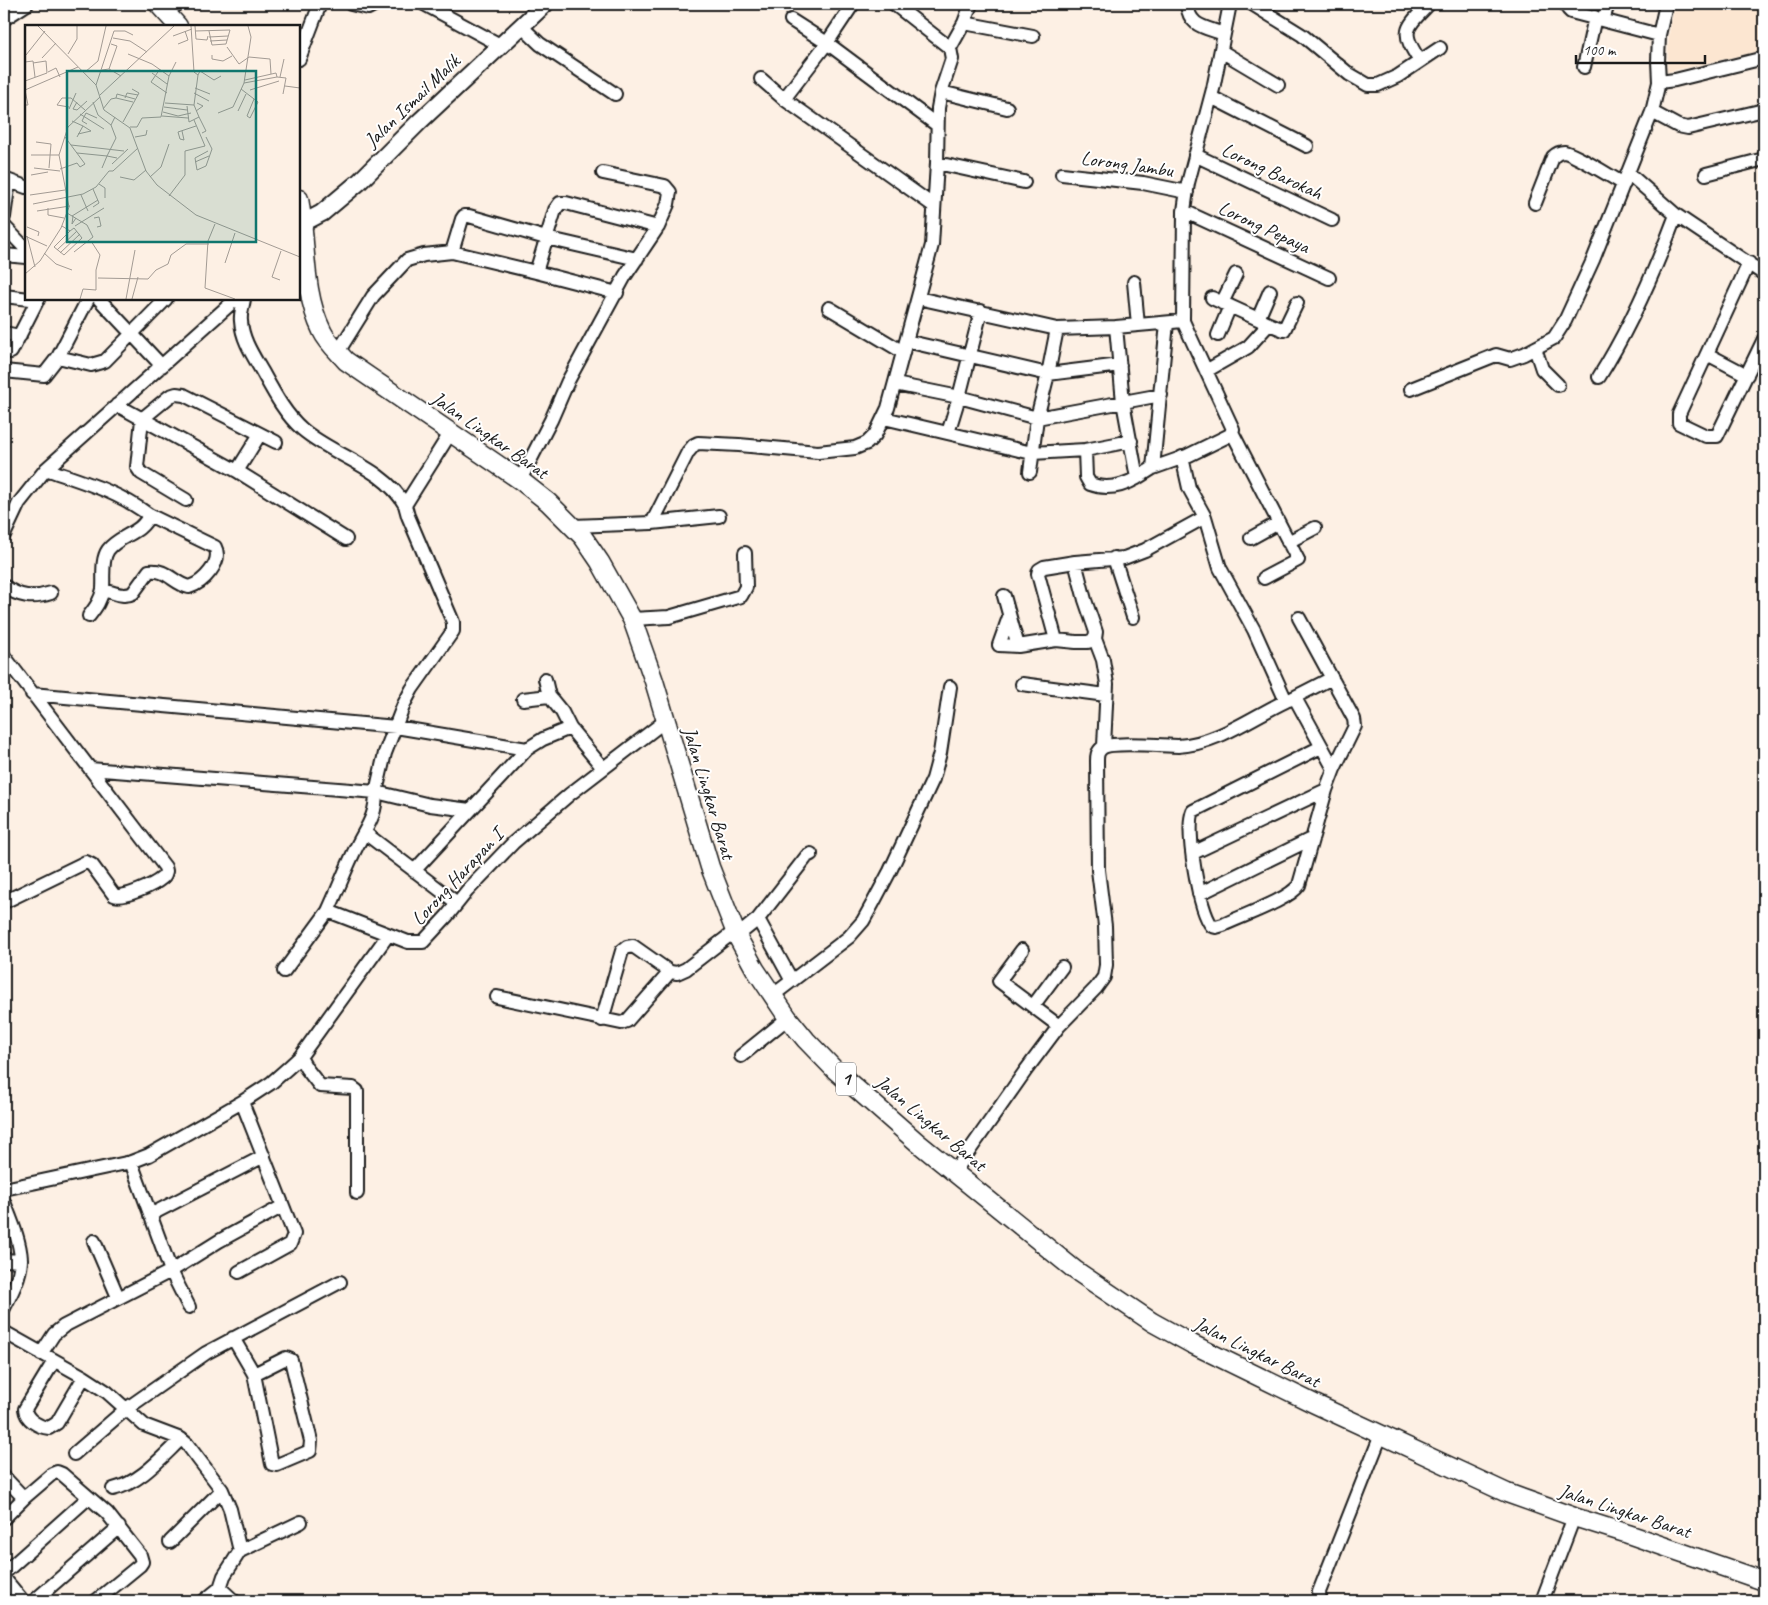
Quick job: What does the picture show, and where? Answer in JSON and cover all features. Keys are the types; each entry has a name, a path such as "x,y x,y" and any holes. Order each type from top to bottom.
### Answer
{"highway":[{"path":"168,7 177,25"},
{"name":"Jalan Lingkar Barat","path":"300,205 303,223 302,243 310,300 322,332 338,352 346,361 520,480 548,502 573,526 600,562 632,619 654,681 710,867 736,933 772,996 806,1040 835,1070 918,1142 956,1171 1032,1236 1075,1270 1152,1322 1200,1348 1507,1493 1574,1518 1647,1540 1764,1581"}],"main road":[{"name":"Jalan Ismail Malik","path":"303,223 322,213 359,182 419,122 545,4"}],"street":[{"path":"4,19 27,4"},
{"path":"300,56 320,4"},
{"path":"351,4 368,8 376,4"},
{"path":"424,4 502,46"},
{"path":"784,99 827,43 853,4"},
{"path":"894,4 950,48"},
{"path":"652,523 688,452 698,443 818,452 842,450 867,444 874,435 888,408 932,245 937,163 937,125 941,92 952,59 950,48 964,23 971,4"},
{"path":"1187,4 1191,20 1198,25 1224,34"},
{"path":"1230,4 1211,97 1195,155 1184,210 1182,321 1233,428 1232,432 1304,572"},
{"path":"1252,4 1302,35 1350,74 1368,85 1378,85 1386,82 1440,48"},
{"path":"1420,61 1407,40 1406,34 1409,27 1429,4"},
{"path":"1569,4 1568,9 1571,12 1659,34"},
{"path":"1584,67 1599,18 1608,4"},
{"path":"1411,389 1496,355 1525,354 1554,338 1565,321 1593,260 1652,112 1659,82 1659,34 1666,4"},
{"path":"791,20 827,43 937,125"},
{"path":"964,23 1033,36"},
{"path":"521,26 540,44 615,94"},
{"path":"1221,51 1278,85"},
{"path":"1659,82 1675,80 1764,58"},
{"path":"761,79 784,99 934,206"},
{"path":"941,92 1007,108"},
{"path":"1211,97 1307,146"},
{"path":"1652,112 1678,126 1688,128 1764,110"},
{"path":"1535,203 1553,157 1563,152 1626,179 1764,274"},
{"name":"Lorong Barokah","path":"1195,155 1332,220"},
{"path":"1706,174 1764,159"},
{"path":"937,163 1024,182"},
{"path":"520,480 551,420 568,381 625,276 658,227 668,204 670,192 668,188 660,184 603,173"},
{"name":"Lorong Jambu","path":"1062,174 1143,183 1187,192"},
{"path":"4,217 6,180 25,187"},
{"path":"536,272 555,210 562,202 658,227"},
{"name":"Lorong Pepaya","path":"1184,210 1329,278"},
{"path":"1599,377 1622,340 1662,255 1676,215"},
{"path":"452,252 462,219 466,216 546,238 637,259"},
{"path":"4,226 25,248"},
{"path":"338,352 373,296 407,260 424,255 452,252 616,293"},
{"path":"4,256 25,257"},
{"path":"1748,263 1679,414 1678,423 1706,436 1717,436 1764,339"},
{"path":"1218,336 1222,302 1236,274"},
{"path":"1134,282 1138,325"},
{"path":"1206,371 1248,347 1263,322 1270,291"},
{"path":"4,296 25,298"},
{"path":"918,298 1057,328 1116,327 1182,321"},
{"path":"12,352 38,300"},
{"path":"4,371 44,375 58,357 87,300"},
{"path":"101,300 162,366"},
{"path":"58,357 91,365 98,364 165,300"},
{"path":"4,535 19,503 46,468 235,300"},
{"path":"244,300 241,320 244,337 288,415 302,430 386,481 399,494 405,504 408,516 454,625 453,631 412,689 404,704 385,753 376,792 375,811 328,911 284,971"},
{"path":"1222,302 1284,330 1296,304"},
{"path":"829,308 904,347 969,356 1048,374 1120,365"},
{"path":"948,433 981,312"},
{"path":"1153,468 1167,322"},
{"path":"1116,327 1123,402 1137,478"},
{"path":"1030,472 1037,418 1057,328"},
{"path":"4,334 20,336"},
{"path":"1525,354 1558,385"},
{"path":"1707,354 1746,375"},
{"path":"895,384 959,397 1037,418 1161,395"},
{"path":"186,500 141,472 137,467 142,419 170,396 179,394 276,442"},
{"path":"117,405 237,471 346,539"},
{"path":"884,418 1032,453 1085,450 1131,441"},
{"path":"405,504 451,432"},
{"path":"1085,450 1086,477 1090,484 1110,487 1121,486 1153,468 1182,457 1230,435 1232,432"},
{"path":"237,471 260,434"},
{"path":"1182,457 1189,488 1205,518 1220,568 1291,699 1334,770"},
{"path":"46,468 112,492 150,515 216,547 218,551 218,559 203,579 189,588 182,586 164,573 154,570 149,571 133,593 129,595 103,590"},
{"path":"89,616 99,602 103,590 104,564 109,549 142,527 150,515"},
{"path":"573,526 652,523 719,516"},
{"path":"1056,640 1038,574 1039,570 1044,567 1075,562 1124,558 1146,550 1205,518"},
{"path":"1251,538 1278,523"},
{"path":"1288,542 1315,528"},
{"path":"632,619 669,617 741,596 746,587 745,553"},
{"path":"1114,558 1133,617"},
{"path":"1264,578 1298,560"},
{"path":"956,1171 1026,1070 1059,1026 1096,988 1105,972 1105,926 1098,870 1097,754 1104,746 1107,684 1096,632 1075,562"},
{"path":"4,586 29,597 38,597 51,593"},
{"path":"1004,596 1018,646 1056,640 1088,642 1096,639"},
{"path":"1299,618 1355,722 1355,726 1326,790 1296,890 1216,927 1210,924 1199,894 1193,853 1191,814 1195,809 1321,747"},
{"path":"4,656 165,867 166,871 164,877 125,896 116,897 92,864 86,862 4,902"},
{"path":"544,678 549,696 562,712 570,728 603,768"},
{"path":"1104,746 1176,746 1205,742 1332,678"},
{"path":"1022,684 1106,695"},
{"path":"772,996 856,930 888,876 933,779 940,753 950,687"},
{"path":"32,694 396,727 527,749"},
{"path":"523,699 549,696"},
{"name":"Lorong Harapan I","path":"4,1189 131,1162 149,1155 242,1102 271,1083 300,1057 388,935 408,942 423,942 496,859 513,843 603,768 665,721"},
{"path":"414,871 527,749 543,739 570,728"},
{"path":"90,769 376,792 430,805 470,810"},
{"path":"1193,853 1326,790"},
{"path":"365,833 457,903"},
{"path":"1199,894 1311,839"},
{"path":"602,1020 622,951 633,946 670,972 680,972 758,919 807,856 811,854"},
{"path":"328,911 388,935"},
{"path":"758,919 792,981"},
{"path":"1022,950 999,981 1059,1026"},
{"path":"1033,1006 1062,967"},
{"path":"497,997 620,1023 627,1021 670,972"},
{"path":"741,1056 788,1018"},
{"path":"300,1057 320,1086 353,1088 357,1091 357,1193"},
{"path":"239,1272 290,1244 293,1240 293,1230 242,1102"},
{"path":"150,1215 264,1156"},
{"path":"131,1162 171,1271 189,1307"},
{"path":"4,1202 17,1237 21,1261 12,1291 4,1308"},
{"path":"41,1354 58,1330 171,1271 219,1241 283,1206"},
{"path":"94,1241 118,1297"},
{"path":"4,1260 21,1261"},
{"path":"74,1454 126,1409 206,1353 340,1282"},
{"path":"4,1332 107,1392 144,1425 181,1439 187,1444 222,1490 230,1509 240,1551"},
{"path":"233,1338 254,1374 272,1464 277,1465 310,1451 311,1441 291,1360 286,1358 254,1374"},
{"path":"54,1361 25,1409 25,1415 44,1428 49,1428 57,1423 84,1377"},
{"path":"1320,1601 1319,1592 1381,1435"},
{"path":"113,1489 124,1487 137,1479 181,1439"},
{"path":"4,1518 24,1498 52,1474 57,1472 62,1474 107,1513 140,1555 142,1562 96,1601"},
{"path":"4,1477 24,1498"},
{"path":"170,1542 222,1490"},
{"path":"4,1573 88,1498"},
{"path":"1542,1601 1574,1518"},
{"path":"204,1601 220,1588 224,1576 240,1551 301,1522"},
{"path":"34,1601 119,1527"},
{"path":"4,1578 23,1601"},
{"path":"220,1588 234,1601"}],"shaded area":[{"path":"1675,4 1764,4 1764,50 1667,72 1669,34"}]}
